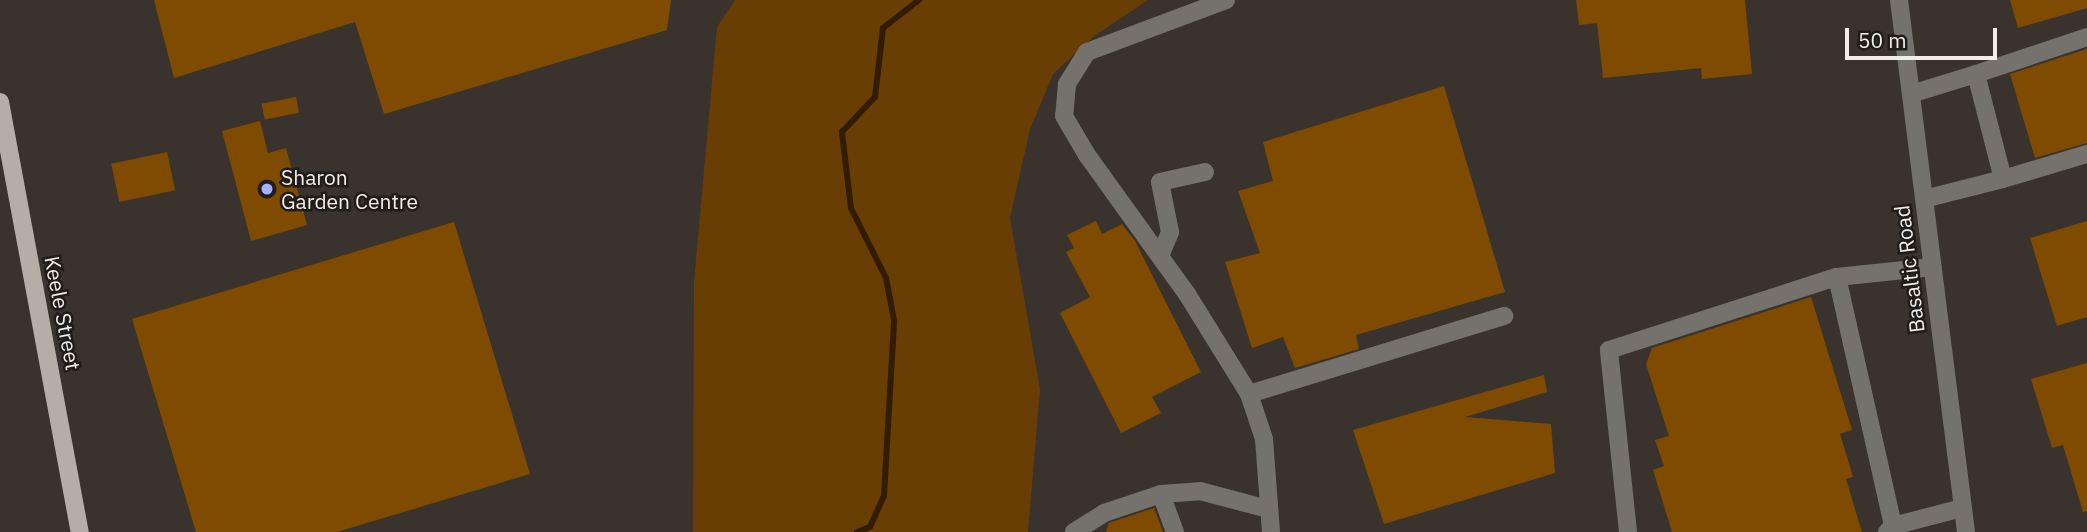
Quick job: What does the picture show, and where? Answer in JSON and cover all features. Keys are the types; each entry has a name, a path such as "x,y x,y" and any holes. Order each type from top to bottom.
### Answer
{"main road":[{"name":"Keele Street","path":"0,102 80,532"}],"street":[{"path":"1226,0 1087,52 1067,84 1065,116 1087,155 1160,256 1249,394 1264,439 1271,532"},
{"name":"Basaltic Road","path":"1899,0 1966,532"},
{"path":"1911,94 2087,37"},
{"path":"1976,74 2003,179"},
{"path":"1924,199 2087,154"},
{"path":"1160,256 1170,232 1160,182 1205,172"},
{"path":"1628,532 1609,350 1837,277 1932,267"},
{"path":"1837,277 1890,529 1962,508"},
{"path":"1249,394 1504,316"},
{"path":"1074,532 1104,513 1161,494 1200,491 1268,509"},
{"path":"1161,494 1175,532"}],"shaded area":[{"path":"735,0 1148,0 1093,37 1053,74 1030,129 1010,218 1040,389 1028,532 693,532 694,282 717,27"}],"building":[{"path":"154,0 671,0 667,30 384,114 355,22 174,78"},
{"path":"1576,0 1745,0 1752,74 1702,79 1701,68 1603,78 1597,23 1579,25"},
{"path":"2010,0 2087,0 2087,8 2018,28"},
{"path":"2087,49 2087,143 2035,158 2010,74"},
{"path":"1444,86 1505,292 1356,335 1359,349 1295,368 1283,337 1252,348 1225,262 1260,253 1238,191 1273,181 1263,142"},
{"path":"296,97 299,113 265,119 262,104"},
{"name":"Sharon Garden Centre","path":"260,121 268,153 286,148 307,225 251,241 222,131"},
{"path":"167,152 175,190 119,202 111,164"},
{"path":"1096,221 1102,234 1122,224 1135,241 1201,372 1152,397 1161,413 1121,433 1060,313 1090,297 1066,252 1074,248 1067,235"},
{"path":"2087,221 2087,317 2057,326 2030,238"},
{"path":"454,222 530,474 337,532 196,532 132,319"},
{"path":"1811,297 1852,430 1840,434 1853,477 1846,479 1862,532 1672,532 1653,470 1664,466 1655,440 1669,436 1646,364 1652,348"},
{"path":"2087,363 2087,511 2083,512 2063,445 2052,448 2031,379"},
{"path":"1544,375 1547,392 1465,417 1551,424 1555,473 1384,524 1353,430"},
{"path":"1154,508 1163,532 1106,532 1109,523"}],"waterway":[{"path":"857,532 870,527 884,496 894,320 886,278 851,208 842,132 875,97 883,28 919,0"}],"place":[{"name":"Sharon Garden Centre","path":"267,189"}]}
